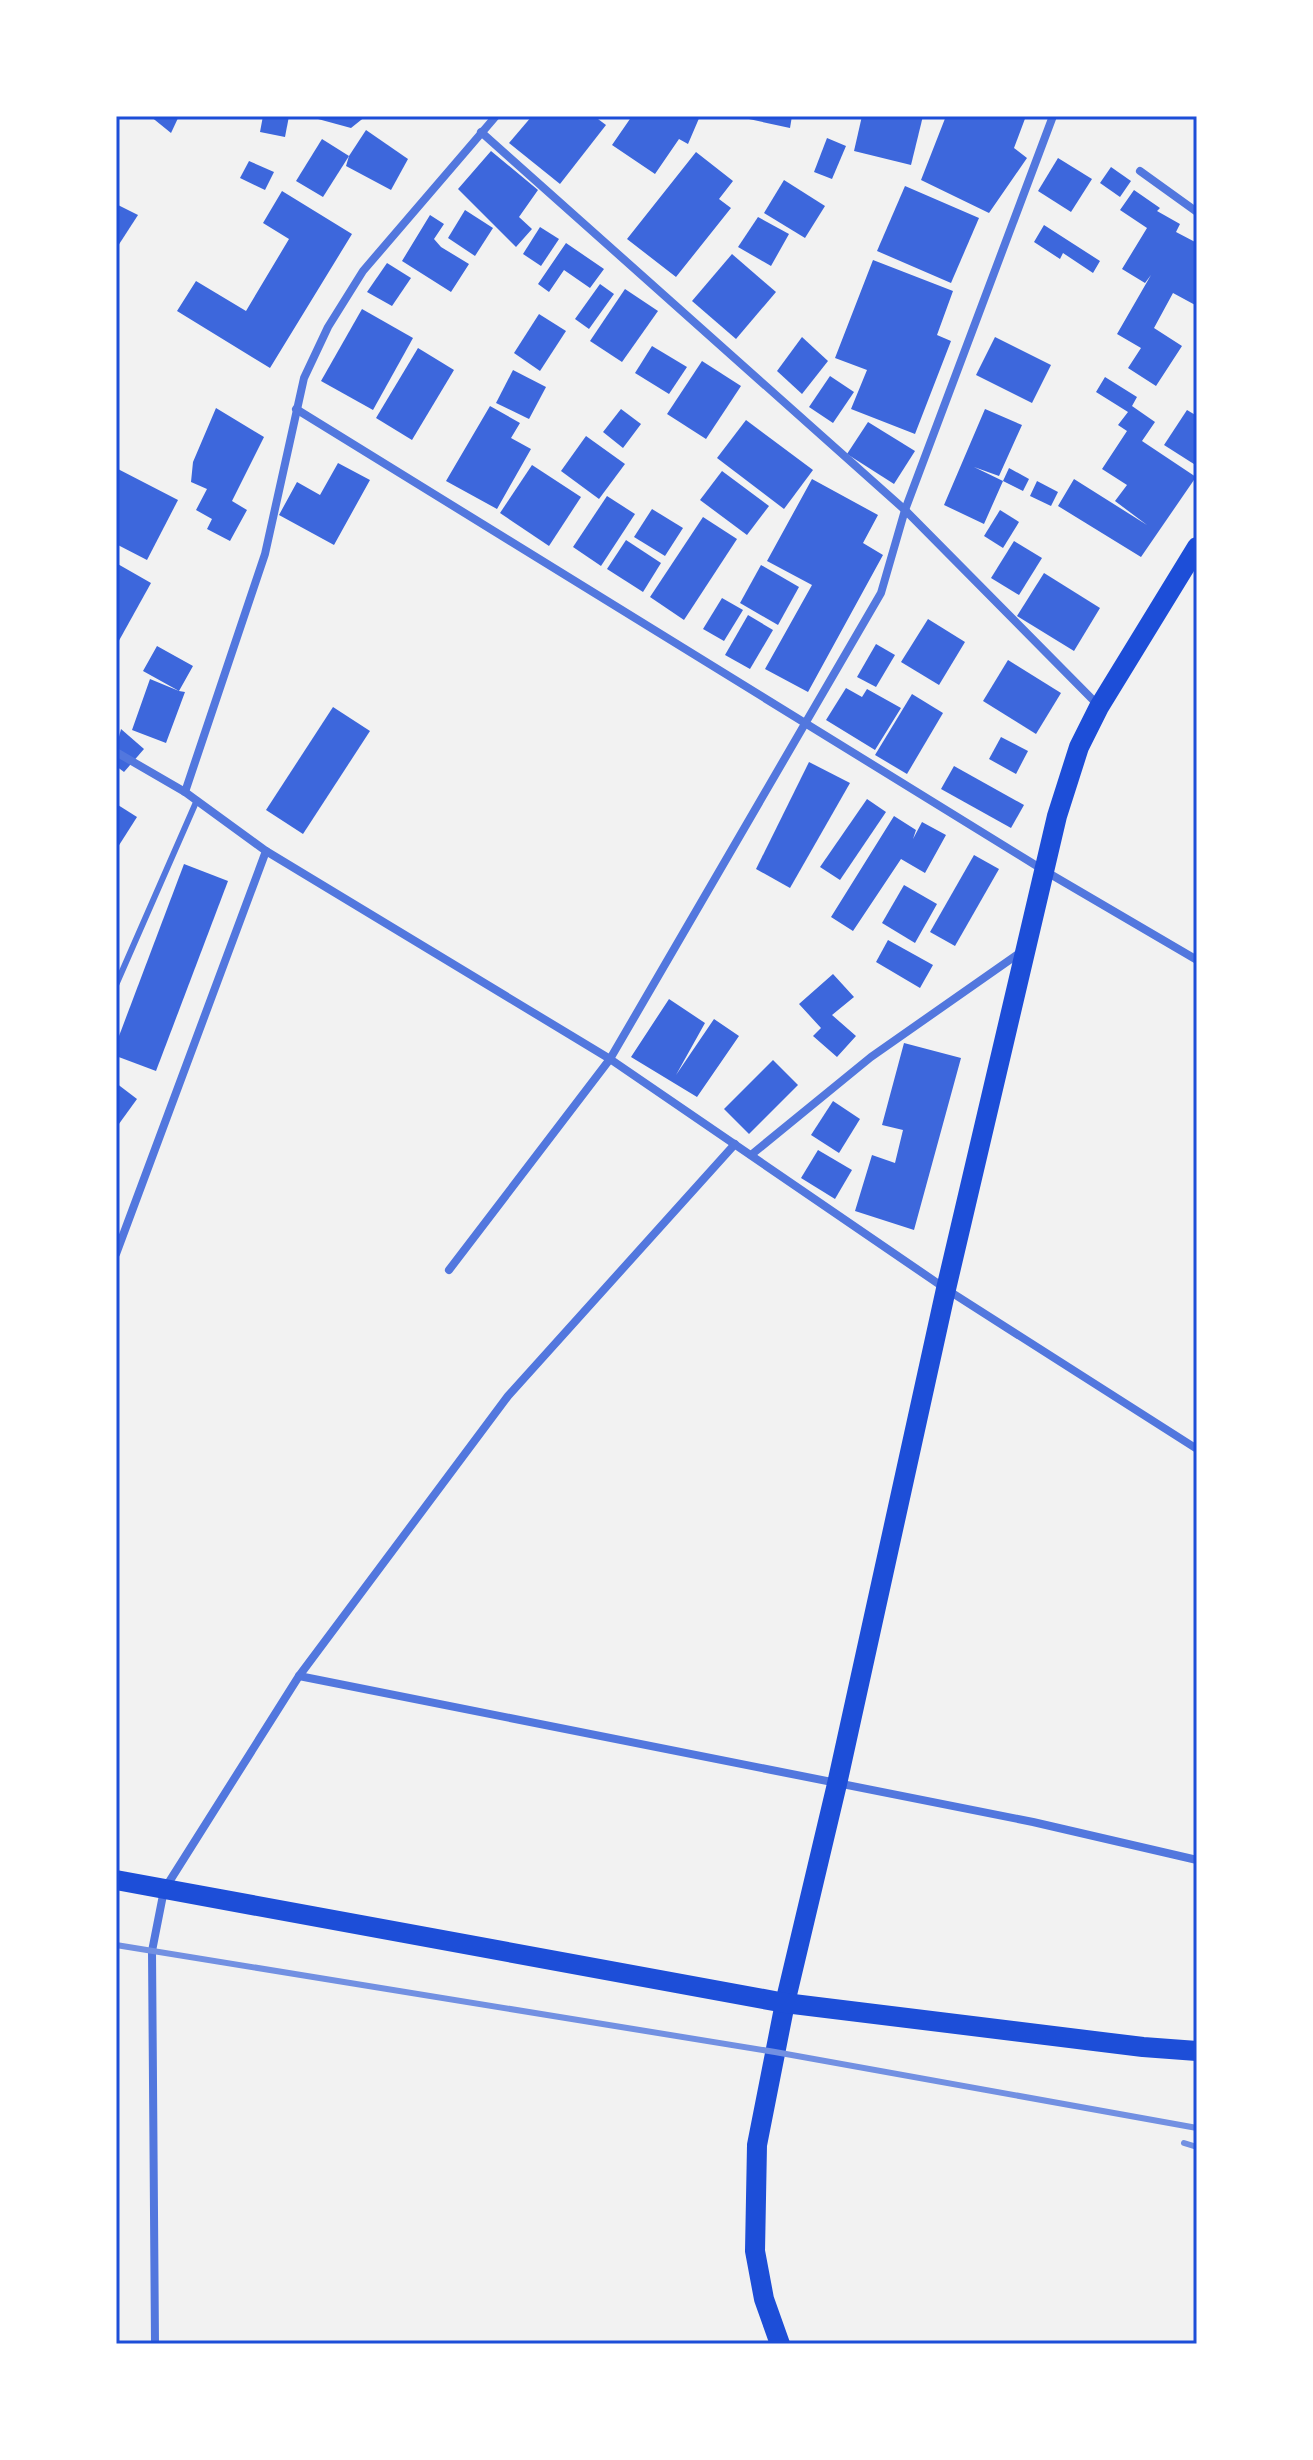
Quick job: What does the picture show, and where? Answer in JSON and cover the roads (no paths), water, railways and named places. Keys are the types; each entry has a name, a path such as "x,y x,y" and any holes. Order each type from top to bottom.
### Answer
{"main road":[{"path":"780,2344 764,2299 755,2251 757,2145 785,2003 837,1784 946,1289 1057,816 1079,747 1099,707 1197,547"},
{"path":"116,1880 785,2003 1197,2051"}],"street":[{"path":"185,792 265,554 304,378 328,327 363,271 496,116"},
{"path":"449,1270 610,1059 881,593 905,510 1053,116"},
{"path":"481,132 905,510 1099,707"},
{"path":"1140,171 1197,212"},
{"path":"296,409 1045,871 1197,960"},
{"path":"116,752 185,792 266,851 610,1059 946,1289 1197,1449"},
{"path":"116,1254 266,851"},
{"path":"751,1155 871,1057 1028,946"},
{"path":"155,2344 152,1951 164,1890 299,1676 508,1396 735,1144"},
{"path":"299,1676 1033,1822 1197,1860"}],"lane":[{"path":"116,985 197,800"}],"railway":[{"path":"116,1945 775,2052 1197,2128"},
{"path":"1184,2143 1197,2147"}]}
